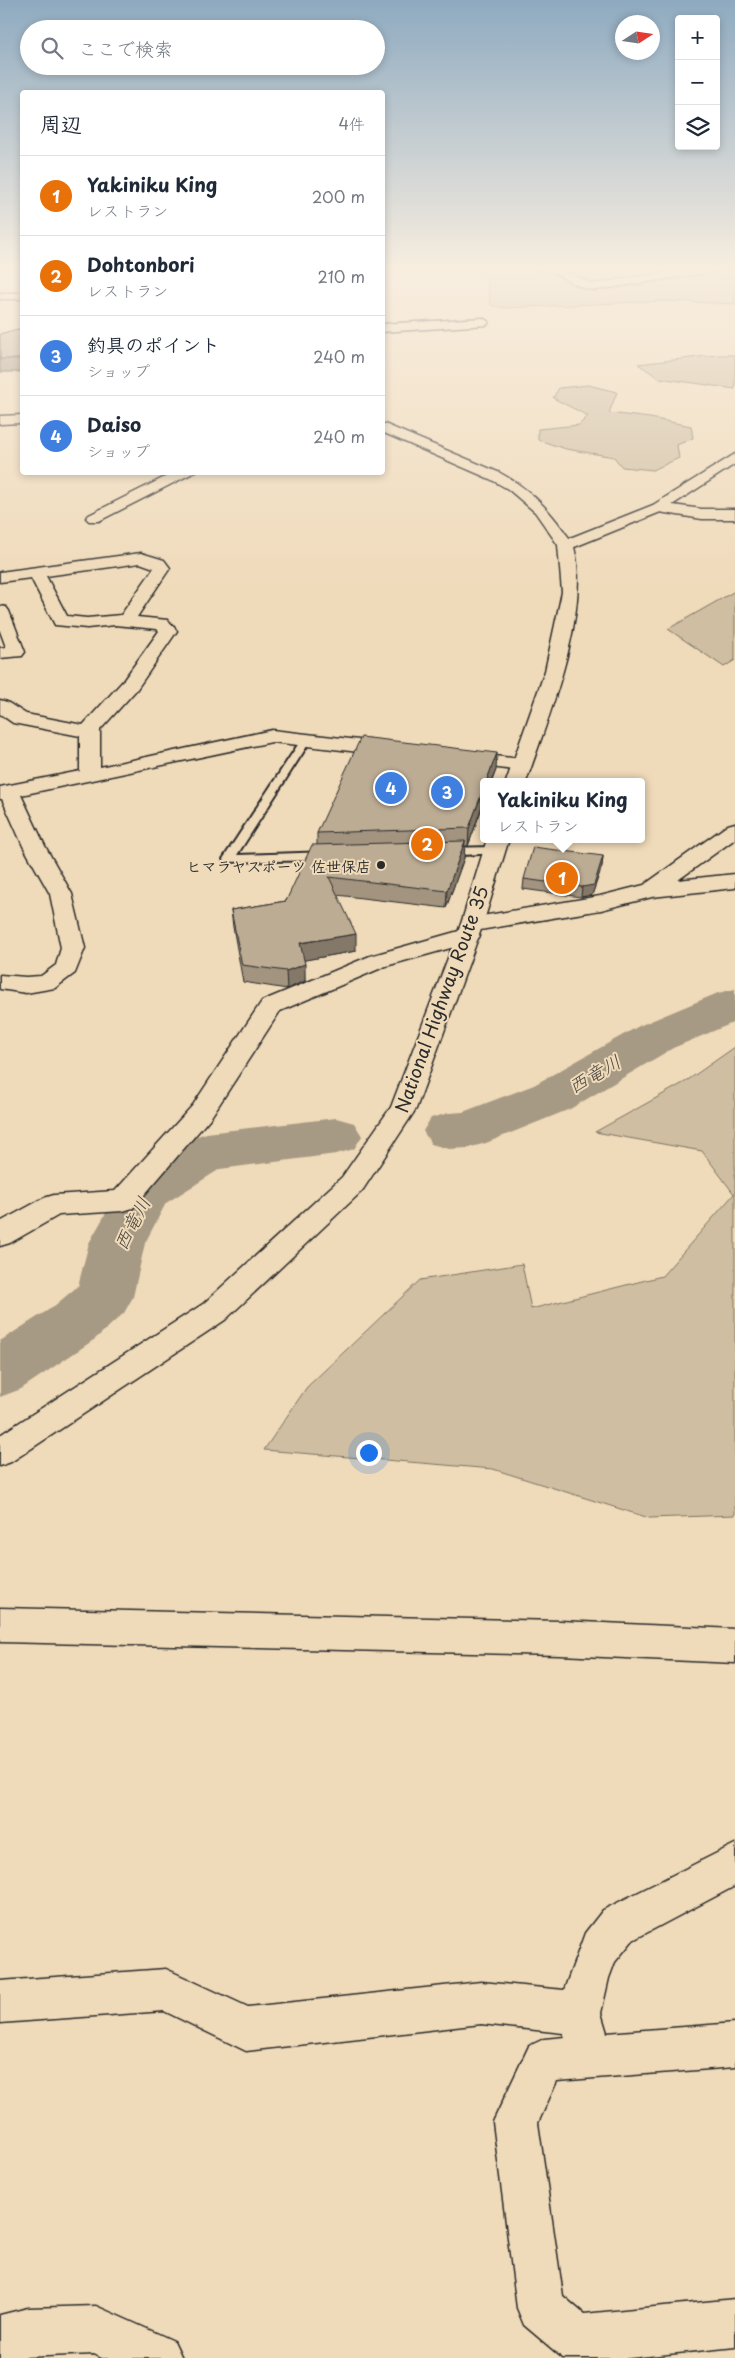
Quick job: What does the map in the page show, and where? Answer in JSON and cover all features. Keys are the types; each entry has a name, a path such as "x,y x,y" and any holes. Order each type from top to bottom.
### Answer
{"main road":[{"path":"0,420 20,420"},
{"path":"385,428 495,476 513,486 540,509 566,545 570,592 554,672 519,774 443,756"},
{"path":"566,545 658,508 735,458"},
{"path":"94,518 182,475"},
{"path":"658,508 702,514 734,514"},
{"path":"0,577 141,558 158,563 162,568 126,620"},
{"path":"36,572 61,621 87,623 126,620 162,624 168,631 130,685 90,729 90,775"},
{"path":"0,611 15,645 16,652 0,653"},
{"path":"0,706 20,719 90,732"},
{"path":"0,982 26,985 47,983 68,968 73,948 61,894 5,792 272,736 414,752"},
{"path":"651,890 735,829"},
{"name":"National Highway Route 35","path":"0,1452 214,1312 352,1184 403,1109 470,930 496,845"},
{"path":"0,1235 54,1205 123,1201 202,1111 271,1006 378,961 470,930 600,904 651,890 735,881"},
{"path":"0,1625 560,1638 735,1646"},
{"path":"591,2056 580,2013 588,1978 600,1948 618,1925 735,1864"},
{"path":"0,2002 166,1990 246,2029 480,2003 580,2013"},
{"path":"735,2046 544,2061 515,2122 541,2308 576,2339 735,2322"},
{"path":"0,2339 28,2332 96,2330 157,2358"}],"lane":[{"path":"306,740 229,859 337,856"},
{"path":"435,853 496,845"}],"shaded area":[{"path":"656,376 735,376 735,389"},
{"path":"588,385 617,392 609,413 691,426 693,438 677,445 679,458 653,470 622,467 614,457 566,449 538,440 538,429 579,425 588,416 553,398 559,388"},
{"path":"735,591 735,660 724,667 668,629"},
{"path":"735,1047 735,1515 649,1518 493,1469 264,1450 307,1387 420,1280 522,1264 531,1309 662,1276 734,1194 702,1151 595,1132 685,1082"}],"building":[{"path":"361,737 497,753 488,778 480,778 480,798 469,828 317,833"},
{"path":"465,841 447,891 329,877 356,934 300,943 305,964 286,971 242,965 231,910 286,901 312,845"},
{"path":"533,847 603,856 594,885 582,887 524,879"}],"waterway":[{"name":"西竜川","path":"449,1131 468,1130 552,1097 656,1037 735,1004"},
{"name":"西竜川","path":"0,1372 74,1323 104,1297 117,1243 146,1190 207,1152 336,1136"}],"place":[{"name":"Daiso","path":"391,788"},
{"name":"釣具のポイント","path":"447,792"},
{"name":"Dohtonbori","path":"427,844"},
{"name":"ヒマラヤスポーツ 佐世保店","path":"381,865"},
{"name":"Yakiniku King","path":"562,878"}]}
